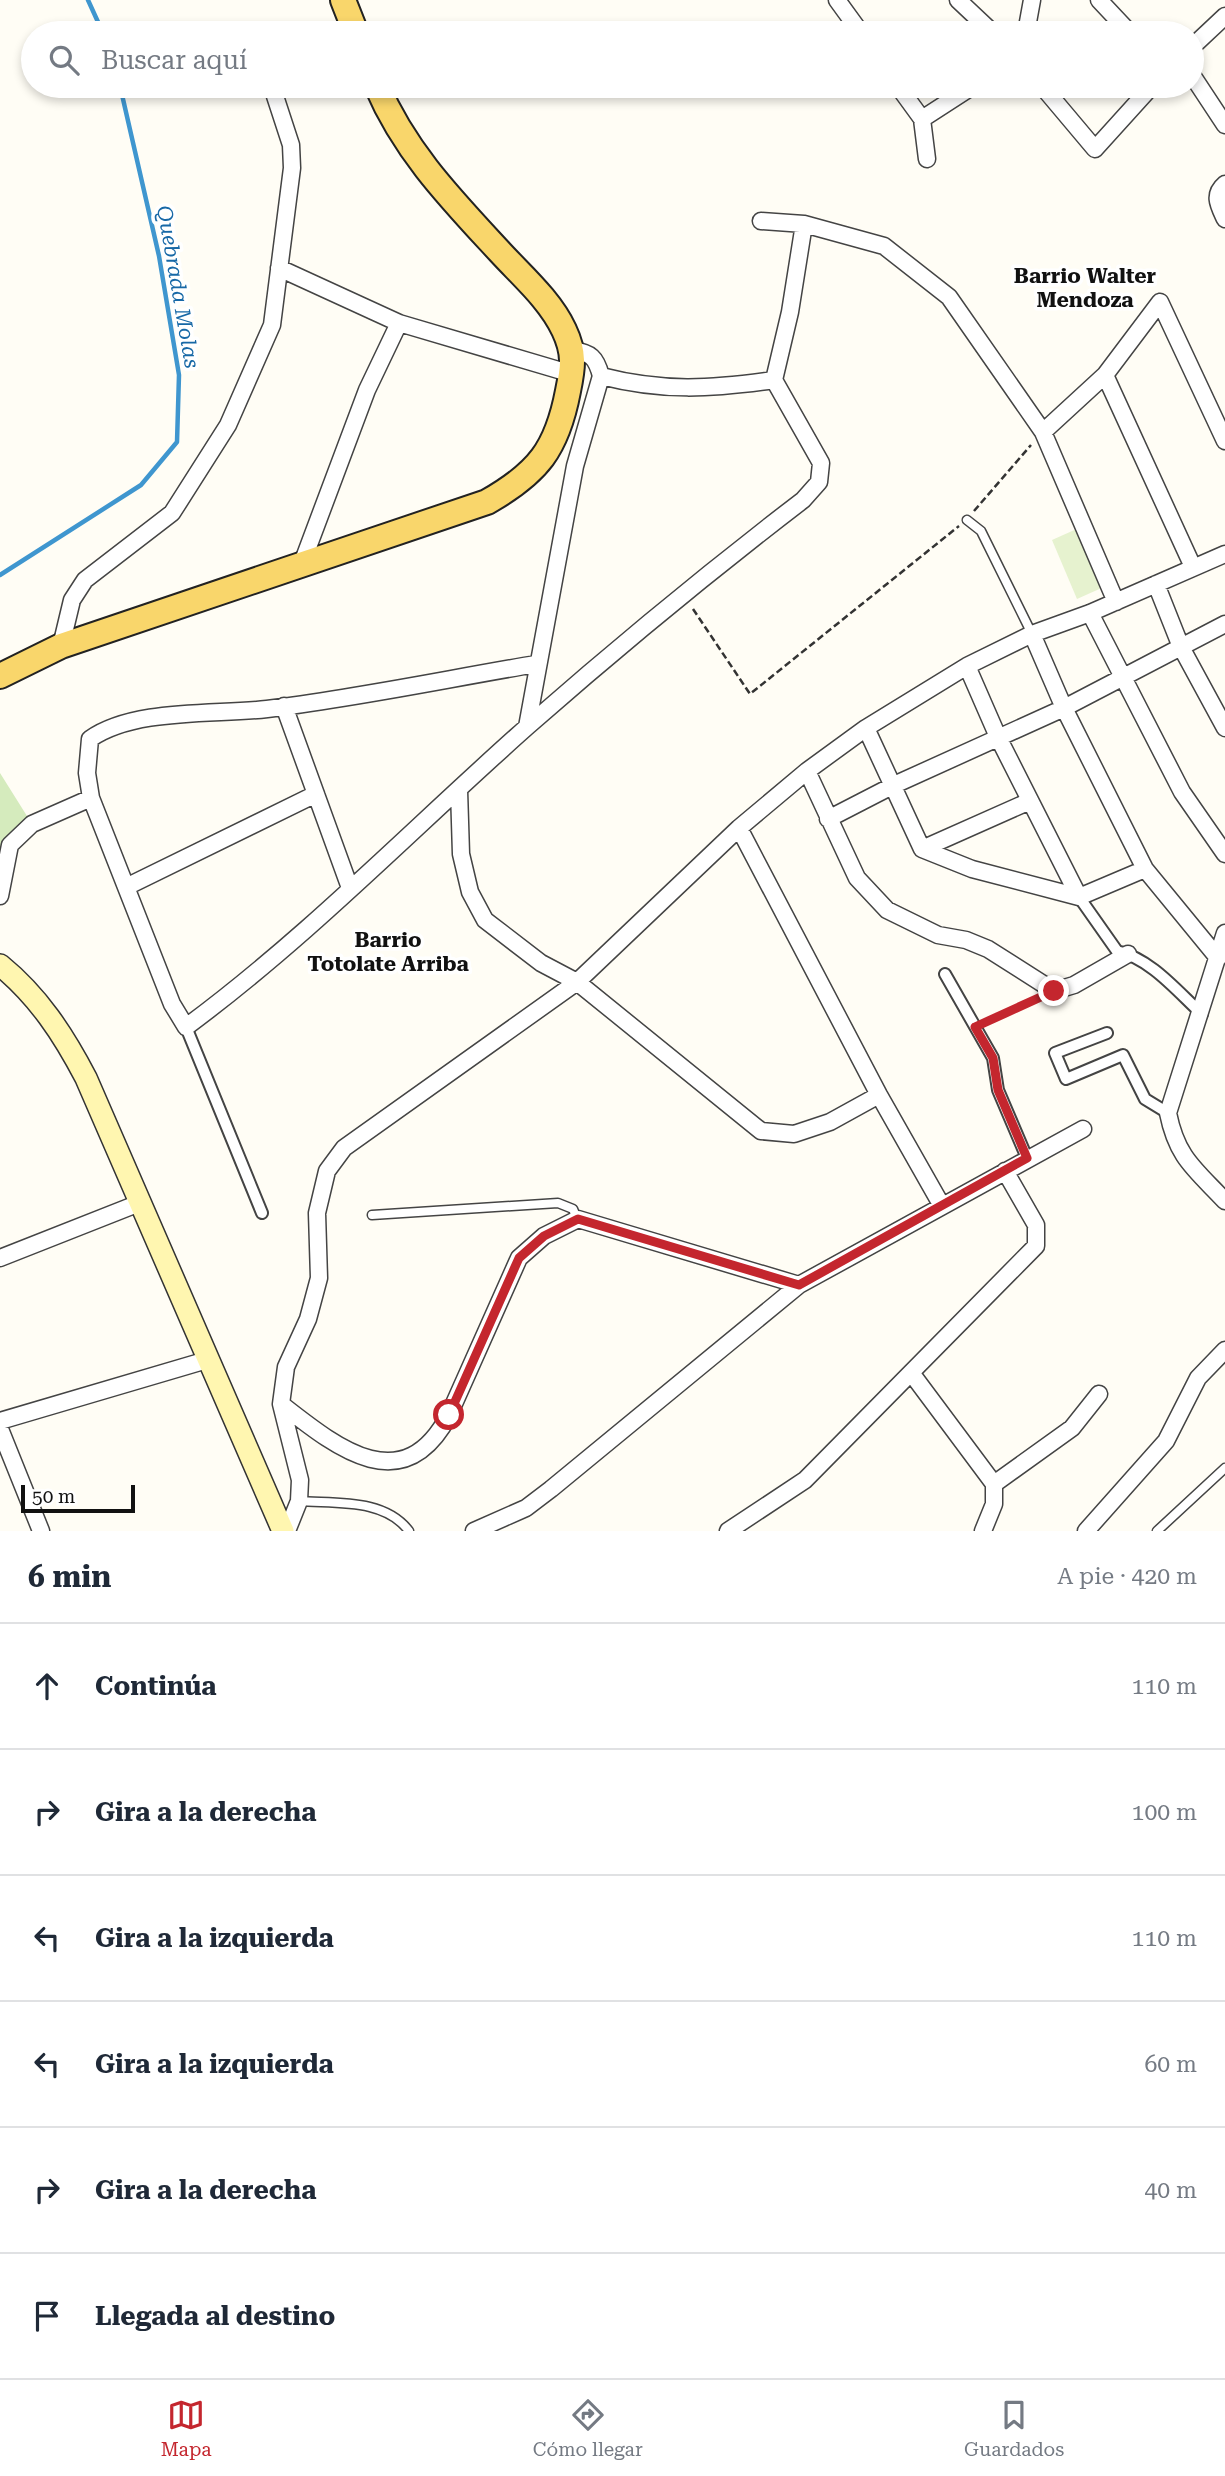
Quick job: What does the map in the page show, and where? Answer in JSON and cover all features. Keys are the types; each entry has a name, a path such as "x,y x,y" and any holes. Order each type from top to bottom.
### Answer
{"main road":[{"path":"343,0 351,21"},
{"path":"0,676 61,646 487,502 518,485 542,461 554,443 563,417 572,362 563,327 542,296 419,163 383,98"},
{"path":"0,965 26,986 63,1035 90,1087 142,1202 206,1360 285,1531"}],"street":[{"path":"837,0 852,21"},
{"path":"958,0 980,21"},
{"path":"1028,21 1032,0"},
{"path":"1099,0 1119,21"},
{"path":"1219,0 1225,9"},
{"path":"1204,36 1225,16"},
{"path":"1204,93 1225,125"},
{"path":"61,646 72,600 85,580 172,513 228,425 272,325 292,168 291,145 276,98"},
{"path":"907,98 922,119 928,159"},
{"path":"922,119 954,98"},
{"path":"1052,98 1095,149 1141,98"},
{"path":"1225,184 1219,189 1216,200 1225,219"},
{"path":"761,221 804,224 884,246 949,298 1043,432 1116,602"},
{"path":"186,1027 350,888 527,727 683,595 803,500 819,482 821,463 774,380 790,312 804,224"},
{"path":"279,268 399,323 572,362 589,352 595,357 601,376 575,466 527,727"},
{"path":"1043,432 1105,374 1160,302 1225,441"},
{"path":"301,566 367,390 399,323"},
{"path":"1105,374 1193,568"},
{"path":"601,376 639,386 684,390 774,380"},
{"path":"285,1531 299,1501 300,1480 281,1404 286,1367 308,1320 319,1278 317,1213 327,1171 344,1148 577,982 739,828 807,771 866,728 967,667 1032,634 1090,613 1221,556 1225,572"},
{"path":"1156,584 1181,647 1225,728"},
{"path":"1090,613 1182,792 1225,854"},
{"path":"828,819 894,785 1064,708 1225,624"},
{"path":"1032,634 1064,708 1145,869 1218,958"},
{"path":"262,1213 186,1027 172,1004 91,798 87,773 90,739 106,728 131,721 284,706 537,664"},
{"path":"967,667 998,737 1079,897 1116,951 1128,954 1160,975 1202,1013"},
{"path":"284,706 350,888"},
{"path":"866,728 922,849 972,869 1079,897 1145,869"},
{"path":"807,771 857,878 887,910 938,935 966,940 988,949 1054,991 1074,985 1128,954"},
{"path":"459,790 461,854 470,892 485,920 541,963 577,982 761,1131 794,1134 830,1122 879,1096"},
{"path":"126,887 316,794"},
{"path":"0,896 10,845 32,824 91,798"},
{"path":"922,849 1030,801"},
{"path":"739,828 879,1096 942,1206"},
{"path":"1225,933 1202,1013 1168,1113 1173,1140 1179,1151 1225,1201"},
{"path":"945,974 993,1058 998,1090 1027,1158"},
{"path":"1107,1033 1055,1054 1066,1079 1124,1055 1145,1099 1168,1113"},
{"path":"474,1531 526,1508 799,1285 1083,1129"},
{"path":"728,1531 805,1480 1035,1246 1036,1225 1005,1171"},
{"path":"0,1258 142,1202"},
{"path":"281,1404 327,1441 362,1457 393,1462 420,1453 438,1435 449,1415 519,1258 544,1236 578,1219 799,1285"},
{"path":"1086,1531 1166,1441 1178,1423 1198,1378 1225,1350"},
{"path":"0,1421 206,1360"},
{"path":"912,1374 994,1484 994,1504 983,1531"},
{"path":"994,1484 1072,1428 1099,1394"},
{"path":"0,1429 41,1531"}],"lane":[{"path":"967,520 981,531 1032,634"},
{"path":"372,1214 558,1203 573,1209 578,1219"},
{"path":"1157,1531 1225,1468"},
{"path":"299,1501 358,1504 386,1513 409,1531"}],"path":[{"path":"683,595 750,694 967,520 1043,432"},
{"path":"975,1027 1054,991"}],"green space":[{"path":"1081,527 1106,586 1077,599 1052,540"},
{"path":"0,773 32,824 10,845 0,896"}],"waterway":[{"name":"Quebrada Molas","path":"88,0 98,21"},
{"name":"Quebrada Molas","path":"0,575 141,485 177,442 179,375 159,256 123,98"}],"district":[{"name":"Barrio Walter Mendoza","path":"1085,288"},
{"name":"Barrio Totolate Arriba","path":"388,952"}],"route":[{"path":"449,1415 519,1258 544,1236 578,1219 799,1285 1027,1158 998,1090 993,1058 975,1027 1054,991"}]}
